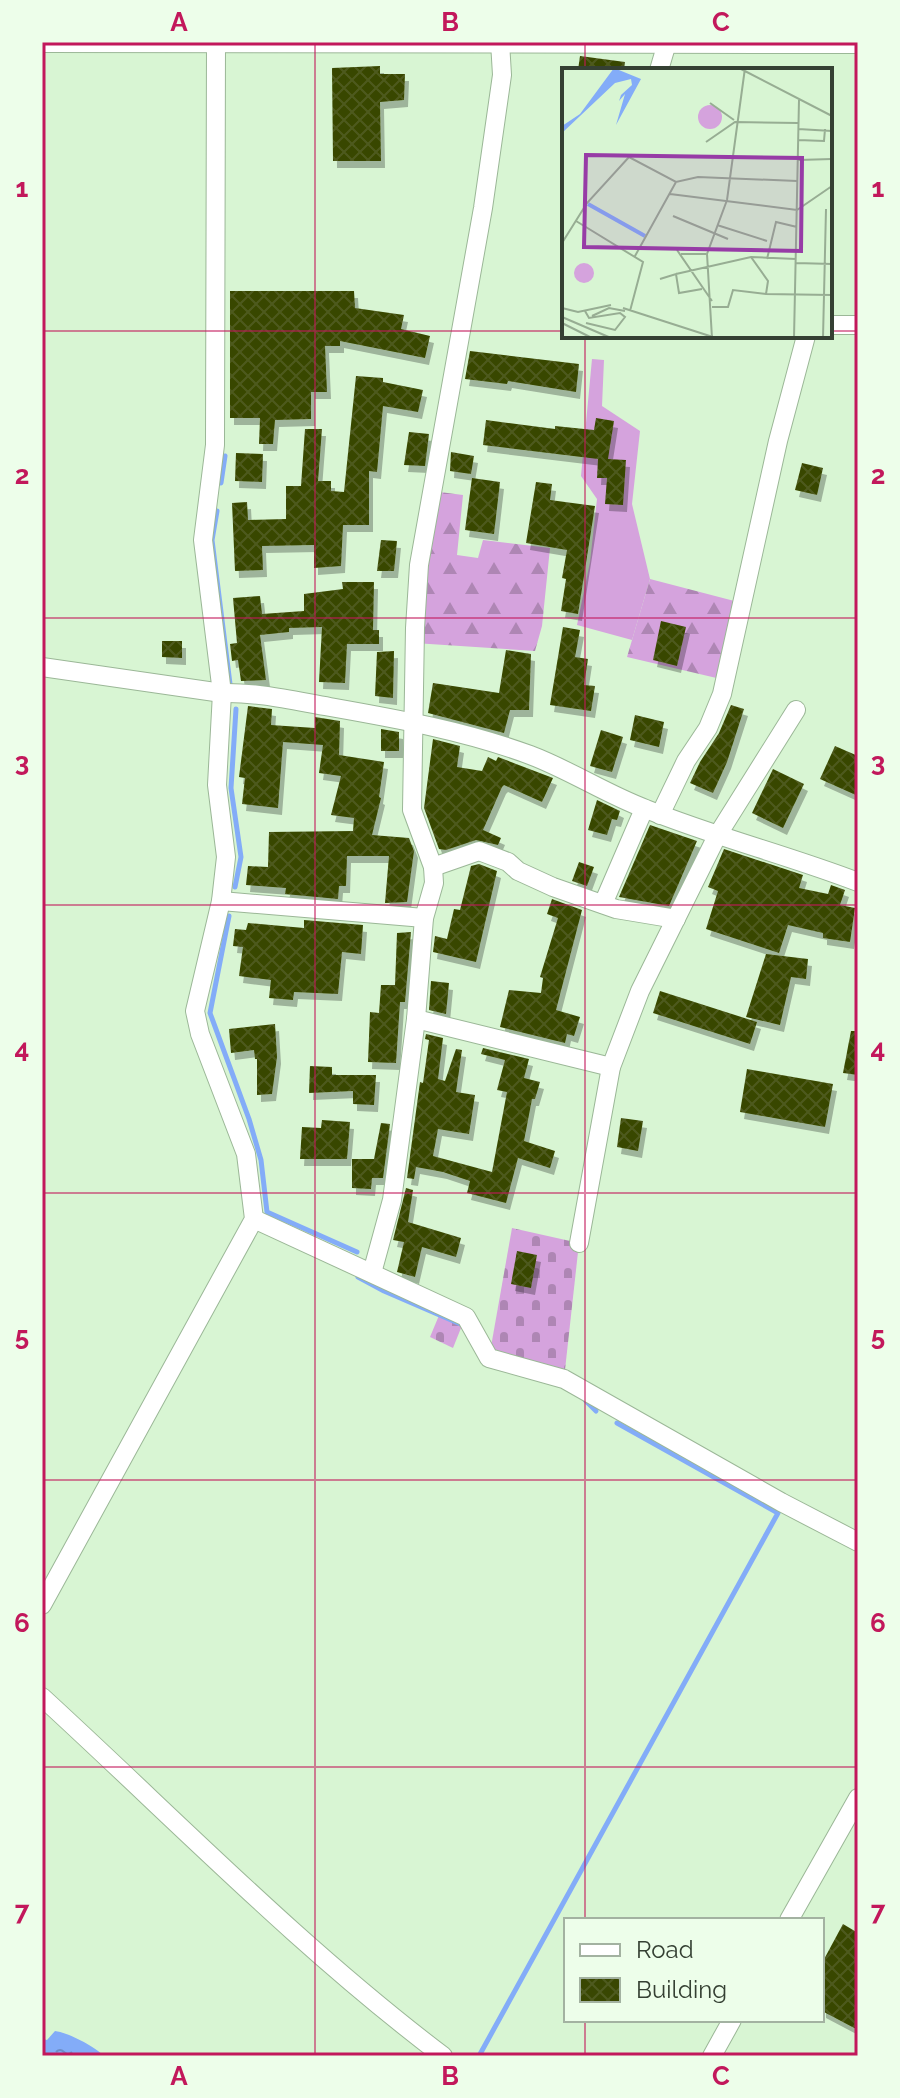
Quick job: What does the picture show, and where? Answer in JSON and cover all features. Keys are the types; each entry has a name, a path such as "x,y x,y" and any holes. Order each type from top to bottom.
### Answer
{"street":[{"path":"42,43 858,44"},
{"path":"42,1605 254,1219 246,1154 200,1034 195,1011 221,901 226,857 217,785 222,693 203,540 215,445 216,43"},
{"path":"372,1273 392,1200 416,1019 424,918 434,883 433,867 412,810 419,565 483,208 502,75 500,43"},
{"path":"660,68 667,43"},
{"path":"832,325 858,325"},
{"path":"603,904 652,812 708,728 722,694 778,441 805,338"},
{"path":"42,667 296,701 473,736 533,756 652,812 858,882"},
{"path":"579,1243 611,1067 640,991 717,836 796,710"},
{"path":"433,867 479,851 508,862 518,871 543,882 603,904 676,919"},
{"path":"221,901 424,918"},
{"path":"416,1019 611,1067"},
{"path":"254,1219 466,1317 489,1358 564,1379 858,1542"},
{"path":"42,1697 310,1949 373,2003 443,2056"},
{"path":"790,1918 858,1798"},
{"path":"712,2056 731,2022"}],"green space":[{"path":"592,359 604,360 602,406 640,431 632,504 650,579 632,640 577,625 590,562 597,499 581,476"},
{"path":"432,491 463,495 457,555 478,558 483,540 550,548 542,626 535,651 414,643"},
{"path":"650,579 742,603 725,680 627,657"},
{"path":"512,1228 579,1243 564,1379 489,1358"},
{"path":"440,1313 463,1323 453,1348 430,1337"}],"water":[{"path":"55,2031 81,2040 104,2056 42,2056 42,2039 47,2040"}],"building":[{"path":"580,56 625,62 624,68 578,68"},
{"path":"380,66 380,74 405,74 404,100 380,102 381,161 333,161 332,68"},
{"path":"230,291 354,291 355,308 404,315 401,329 430,336 425,358 340,341 340,346 325,346 327,392 311,392 311,419 275,420 273,444 259,444 260,418 230,418"},
{"path":"470,351 579,364 576,392 508,381 507,384 465,379"},
{"path":"356,376 383,378 383,382 423,390 418,412 383,406 377,472 369,471 369,525 343,525 341,566 314,568 314,545 262,546 263,570 235,571 232,503 247,502 248,520 286,519 286,486 301,486 305,429 322,429 318,481 331,481 331,491 344,492"},
{"path":"596,418 614,421 608,459 626,460 623,505 605,504 607,478 597,478 598,459 483,445 486,420 555,429 555,426 594,430"},
{"path":"409,432 429,434 425,466 404,465"},
{"path":"451,452 474,456 471,474 450,471"},
{"path":"236,453 263,454 262,482 235,481"},
{"path":"802,463 823,468 817,495 795,490"},
{"path":"472,478 500,482 494,534 465,530"},
{"path":"536,482 552,484 550,500 595,506 578,614 561,611 567,550 526,543"},
{"path":"381,540 397,541 394,571 377,571"},
{"path":"342,582 374,582 373,630 379,630 379,644 347,644 345,683 319,682 322,627 289,628 289,632 260,635 266,680 241,681 238,660 232,661 230,644 237,643 233,598 260,596 262,614 304,611 304,594 343,589"},
{"path":"661,621 686,627 677,666 653,660"},
{"path":"563,627 580,630 575,657 588,659 584,685 595,686 591,711 550,705"},
{"path":"162,641 182,641 182,658 162,657"},
{"path":"506,650 531,654 529,710 510,710 504,733 428,713 433,683 499,693"},
{"path":"394,651 393,698 375,696 377,652"},
{"path":"731,705 744,709 727,762 713,793 690,783 719,733"},
{"path":"248,706 272,709 271,725 315,728 315,717 340,721 339,755 384,762 381,798 372,835 409,838 414,851 407,902 385,903 389,856 347,856 346,886 339,886 338,899 285,894 286,888 246,885 248,866 268,867 269,832 353,831 354,818 331,815 341,776 319,773 323,745 283,742 278,808 242,804 245,778 239,777"},
{"path":"635,715 664,722 659,747 630,740"},
{"path":"381,729 399,732 399,751 381,751"},
{"path":"601,730 623,737 612,772 590,766"},
{"path":"433,739 460,746 457,767 482,771 488,757 496,761 498,757 553,778 542,802 504,785 502,787 483,830 501,838 498,845 476,840 446,850 439,849 424,808"},
{"path":"835,746 858,756 858,796 820,779"},
{"path":"773,769 804,784 783,828 752,813"},
{"path":"597,800 620,811 617,820 612,819 607,835 588,830"},
{"path":"650,825 697,841 669,906 619,897"},
{"path":"724,849 803,875 799,888 828,894 831,885 845,890 840,905 855,908 850,942 823,938 823,933 788,925 779,953 706,929 718,891 708,887"},
{"path":"579,862 594,867 587,886 572,881"},
{"path":"479,864 497,871 476,962 433,952 435,936 447,939 454,909 460,910 471,866"},
{"path":"552,899 582,910 556,1010 580,1017 574,1036 567,1034 565,1043 500,1027 509,990 541,993 543,978 540,977 558,918 547,914"},
{"path":"304,920 363,925 361,954 342,952 338,994 294,992 293,1000 269,998 271,980 239,976 243,947 233,946 235,929 246,930 248,923 304,928"},
{"path":"411,932 405,1002 400,1002 396,1063 368,1062 370,1012 379,1013 381,985 395,985 397,933"},
{"path":"766,954 808,959 806,979 791,977 780,1025 746,1017"},
{"path":"431,981 449,983 446,1014 429,1010"},
{"path":"660,991 757,1022 750,1044 653,1013"},
{"path":"275,1024 277,1057 272,1094 257,1095 254,1050 231,1053 229,1029"},
{"path":"851,1031 858,1031 858,1075 843,1073"},
{"path":"426,1034 443,1038 438,1079 445,1081 456,1049 462,1050 456,1092 475,1095 469,1134 438,1129 433,1156 492,1172 507,1092 497,1090 505,1060 481,1054 483,1048 529,1059 524,1078 540,1082 535,1099 532,1099 524,1141 555,1151 550,1168 518,1158 506,1203 467,1193 470,1181 443,1172 416,1167 414,1179 407,1178 429,1040 425,1039"},
{"path":"310,1066 332,1067 332,1075 376,1075 374,1105 353,1104 353,1091 309,1093"},
{"path":"747,1069 833,1084 825,1127 740,1112"},
{"path":"621,1118 643,1121 638,1151 617,1147"},
{"path":"322,1120 350,1122 347,1159 300,1159 302,1127 321,1128"},
{"path":"381,1123 390,1124 383,1178 372,1178 371,1189 352,1188 352,1159 374,1159"},
{"path":"406,1188 413,1190 408,1222 461,1238 456,1257 422,1247 415,1277 397,1272 404,1242 393,1240"},
{"path":"517,1251 537,1255 531,1288 511,1284"},
{"path":"843,1924 858,1933 858,2030 824,2012 824,1959"}],"waterway":[{"path":"221,483 225,456"},
{"path":"217,511 212,540 230,684"},
{"path":"235,887 241,857 231,788 236,709"},
{"path":"229,916 210,1013 261,1160 267,1212 357,1252"},
{"path":"358,1277 465,1326"},
{"path":"585,1400 596,1411"},
{"path":"479,2056 778,1513 617,1423"}]}
